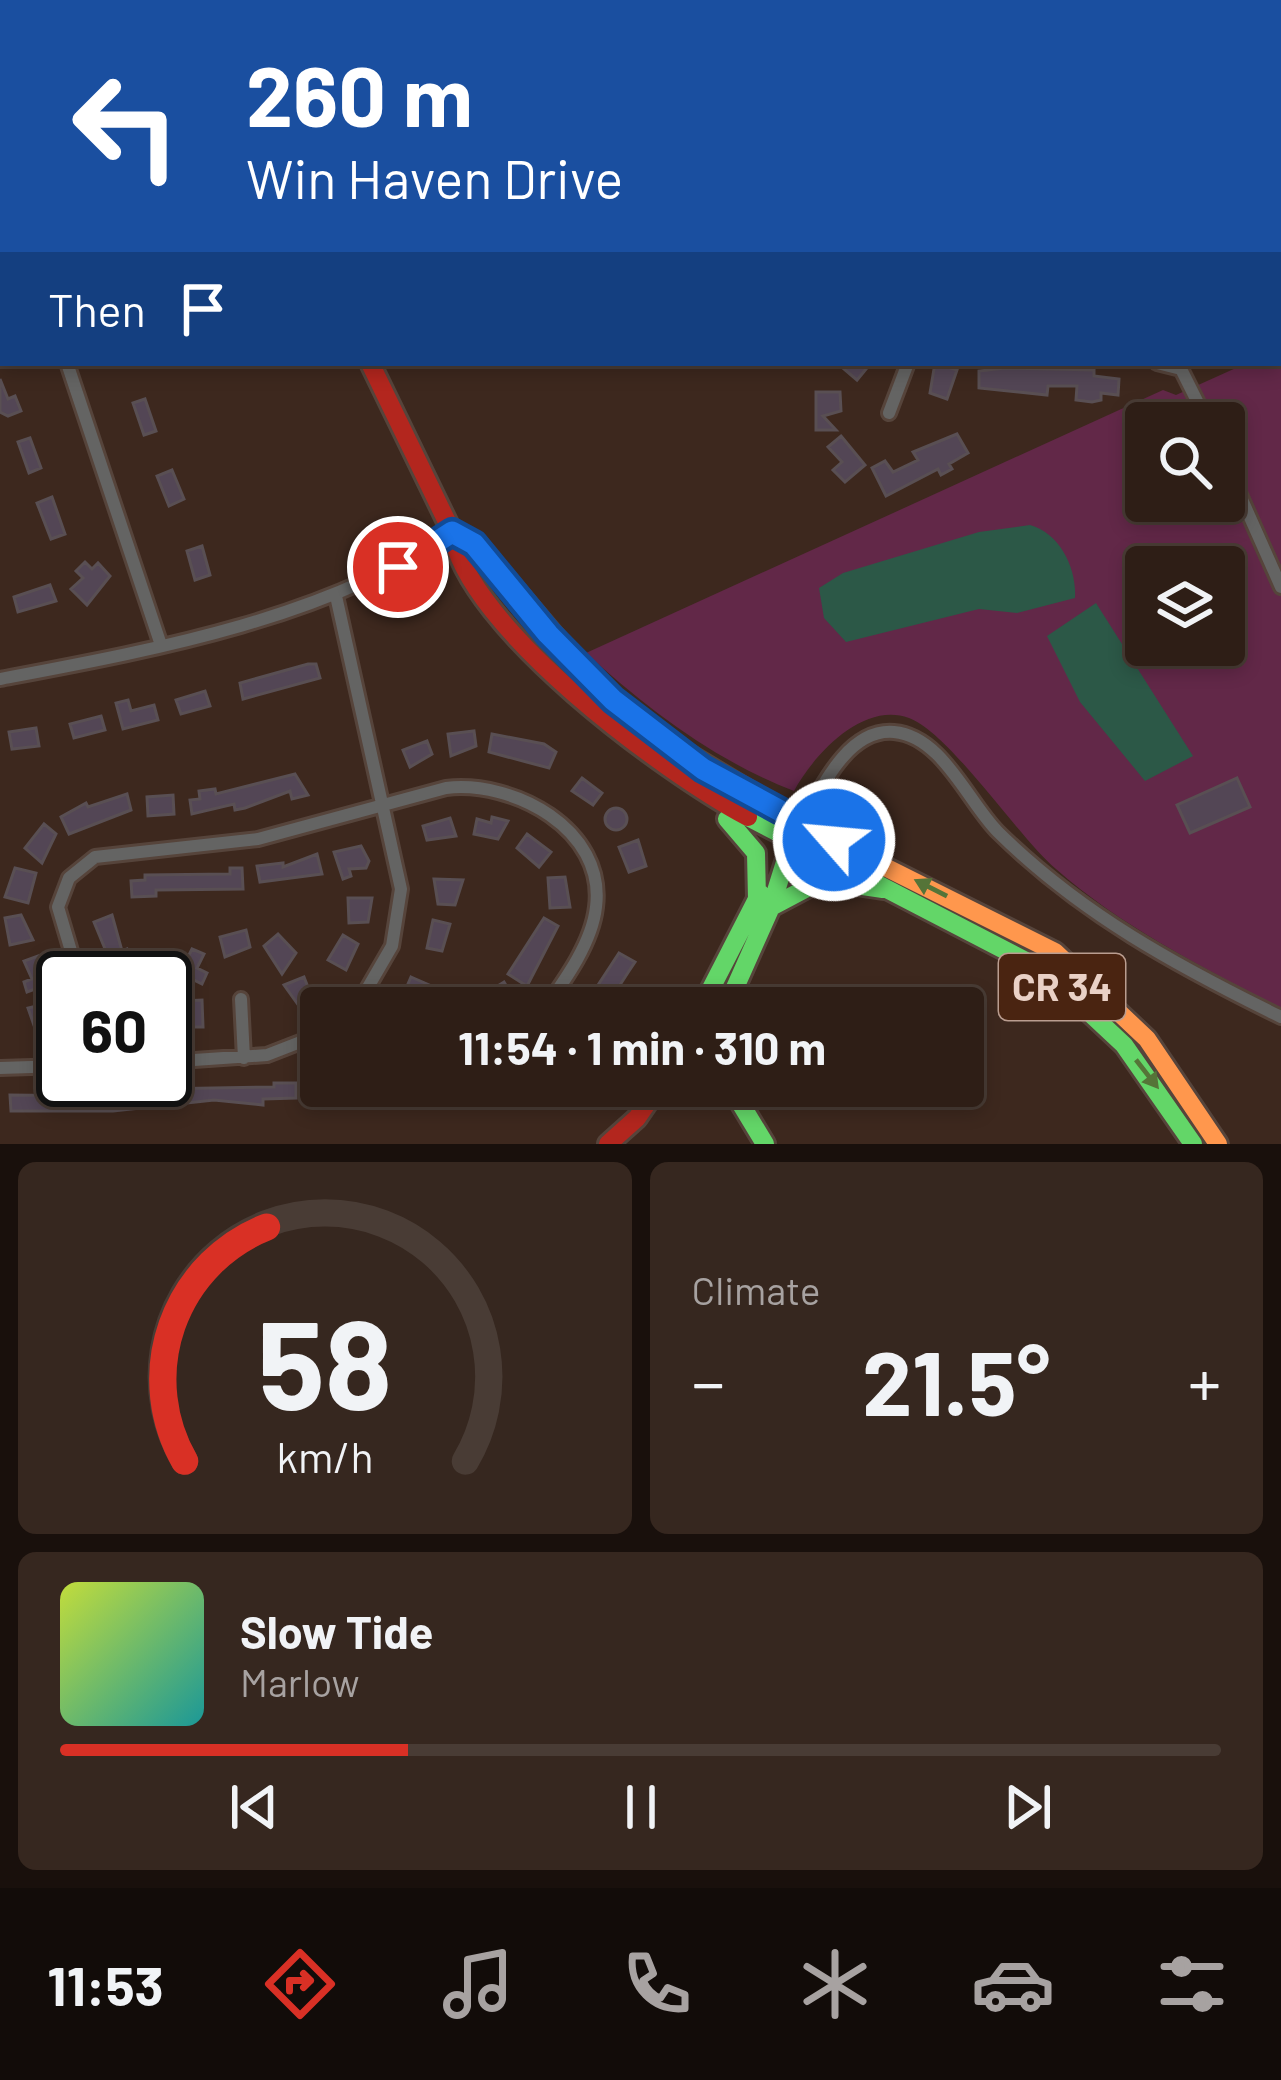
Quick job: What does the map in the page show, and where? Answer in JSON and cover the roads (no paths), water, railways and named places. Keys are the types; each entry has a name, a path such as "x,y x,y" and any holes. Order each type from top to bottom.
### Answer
{"main road":[{"name":"CR 34","path":"371,366 452,532 456,558 505,621 601,719 691,787 1045,971 1124,1045 1193,1144"},
{"name":"CR 34","path":"452,532 474,544 548,634 613,700 703,769 1055,952 1137,1023 1181,1077 1218,1144"},
{"path":"656,760 677,788 751,837 764,903"},
{"path":"731,987 791,843"},
{"path":"714,987 764,903 822,880 883,889"},
{"path":"608,1144 645,1107"},
{"path":"740,1107 765,1144"}],"street":[{"path":"68,366 160,642"},
{"path":"890,413 907,366"},
{"path":"1183,366 1199,402"},
{"path":"1245,506 1281,587"},
{"path":"0,679 336,596 398,567 452,532"},
{"path":"336,596 399,868 400,910 392,946 370,987"},
{"path":"801,824 850,750 878,734 908,736 938,758 1001,835 1110,926 1168,962 1281,1017"},
{"path":"71,951 58,907 69,878 95,856 257,839 446,788 490,788 530,802 580,846 597,891 595,919 557,987"},
{"path":"241,999 244,1058"},
{"path":"192,1061 244,1058 300,1044"},
{"path":"0,1068 36,1067"}]}
